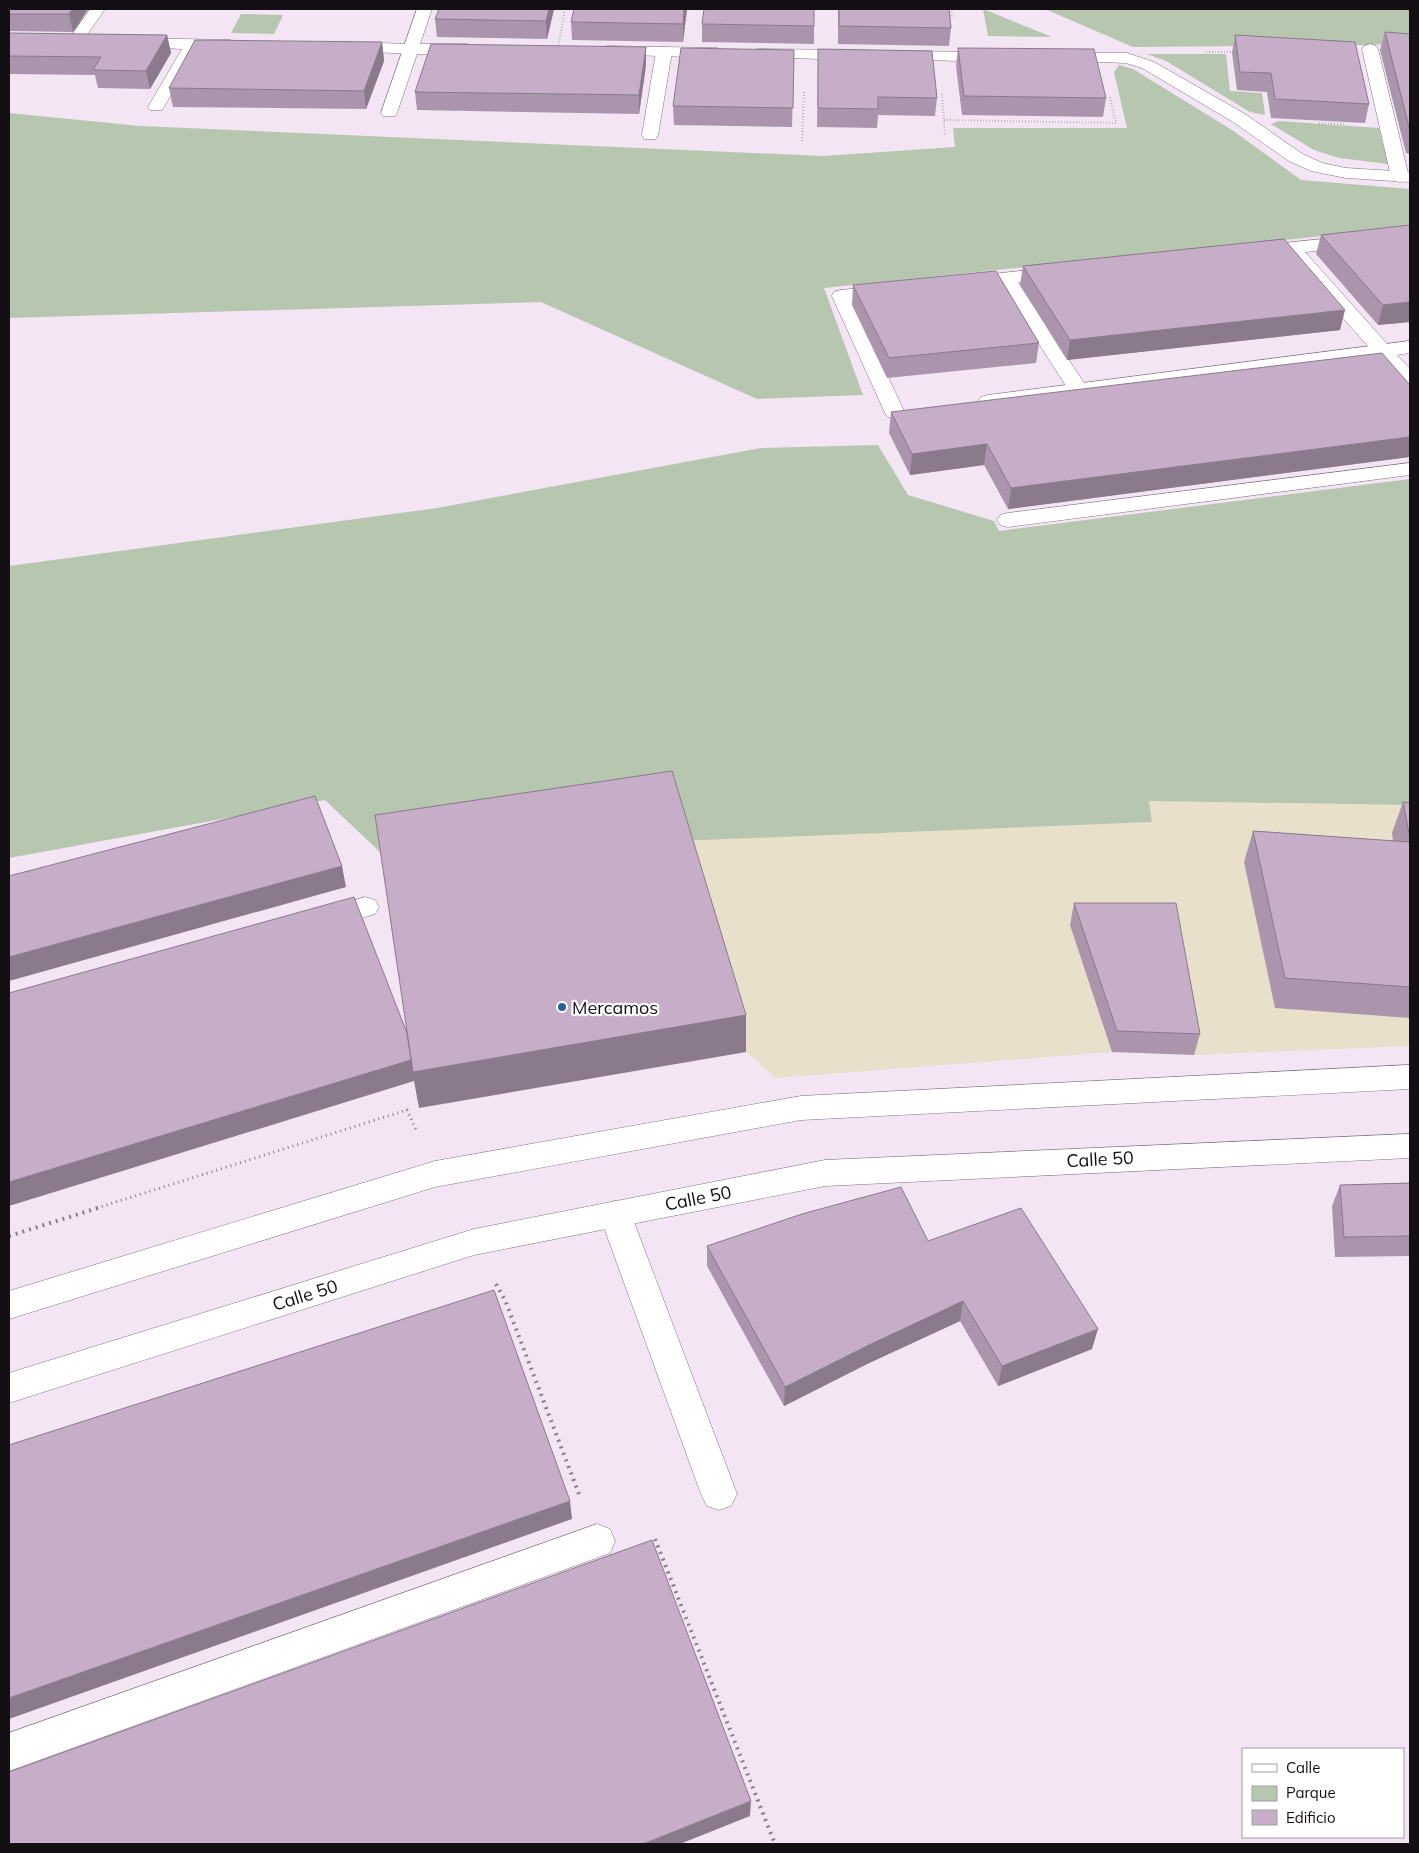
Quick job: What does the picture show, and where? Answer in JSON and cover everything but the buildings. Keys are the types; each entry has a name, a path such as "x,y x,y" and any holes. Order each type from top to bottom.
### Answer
{"street":[{"path":"75,42 97,9"},
{"path":"389,113 424,9"},
{"path":"56,42 94,43"},
{"path":"114,43 242,45"},
{"path":"156,107 192,44"},
{"path":"332,47 479,50"},
{"path":"1043,57 1127,58 1148,66 1198,94 1239,118 1295,156 1317,167 1346,173 1405,177 1370,49"},
{"path":"557,51 1014,57"},
{"path":"650,136 664,52"},
{"path":"1242,253 1410,235"},
{"path":"1291,248 1410,381"},
{"path":"948,285 1075,271"},
{"path":"1006,279 1078,389"},
{"path":"905,411 841,296 909,289"},
{"path":"972,403 1410,346"},
{"path":"1008,520 1410,469"},
{"path":"300,926 365,907"},
{"path":"9,1305 435,1174 801,1108 1410,1077"},
{"name":"Calle 50","path":"9,1388 474,1242 825,1173 1410,1146"},
{"path":"615,1214 719,1494"},
{"path":"9,1752 597,1541"}],"path":[{"path":"557,51 565,9"},
{"path":"1204,52 1239,52"},
{"path":"802,141 806,54"},
{"path":"944,120 1116,123"},
{"path":"9,1236 407,1110"},
{"path":"505,1300 597,1541"},
{"path":"656,1539 775,1844"}],"shaded area":[{"path":"1148,801 1410,805 1410,1046 1194,1055 1171,924 1071,925 1112,1052 776,1078 746,1052 681,840 1152,822"}],"green space":[{"path":"983,9 1052,37 988,36"},
{"path":"1045,9 1410,9 1410,43 1133,47"},
{"path":"241,14 283,15 274,34 231,33"},
{"path":"1147,54 1226,54 1230,91 1262,93 1265,115 1250,112 1166,61"},
{"path":"1119,65 1133,69 1232,130 1301,180 1410,189 1410,227 824,288 863,395 757,399 541,302 9,318 9,113 140,126 823,156 955,147 953,128 1127,128 1114,72"},
{"path":"1279,121 1379,128 1388,164 1339,158 1314,150 1271,124"},
{"path":"878,445 908,495 994,521 999,531 1410,479 1410,805 1149,801 1152,822 381,853 325,800 9,858 9,566 437,508 761,448"}],"place":[{"name":"Mercamos","path":"562,1007"}]}
